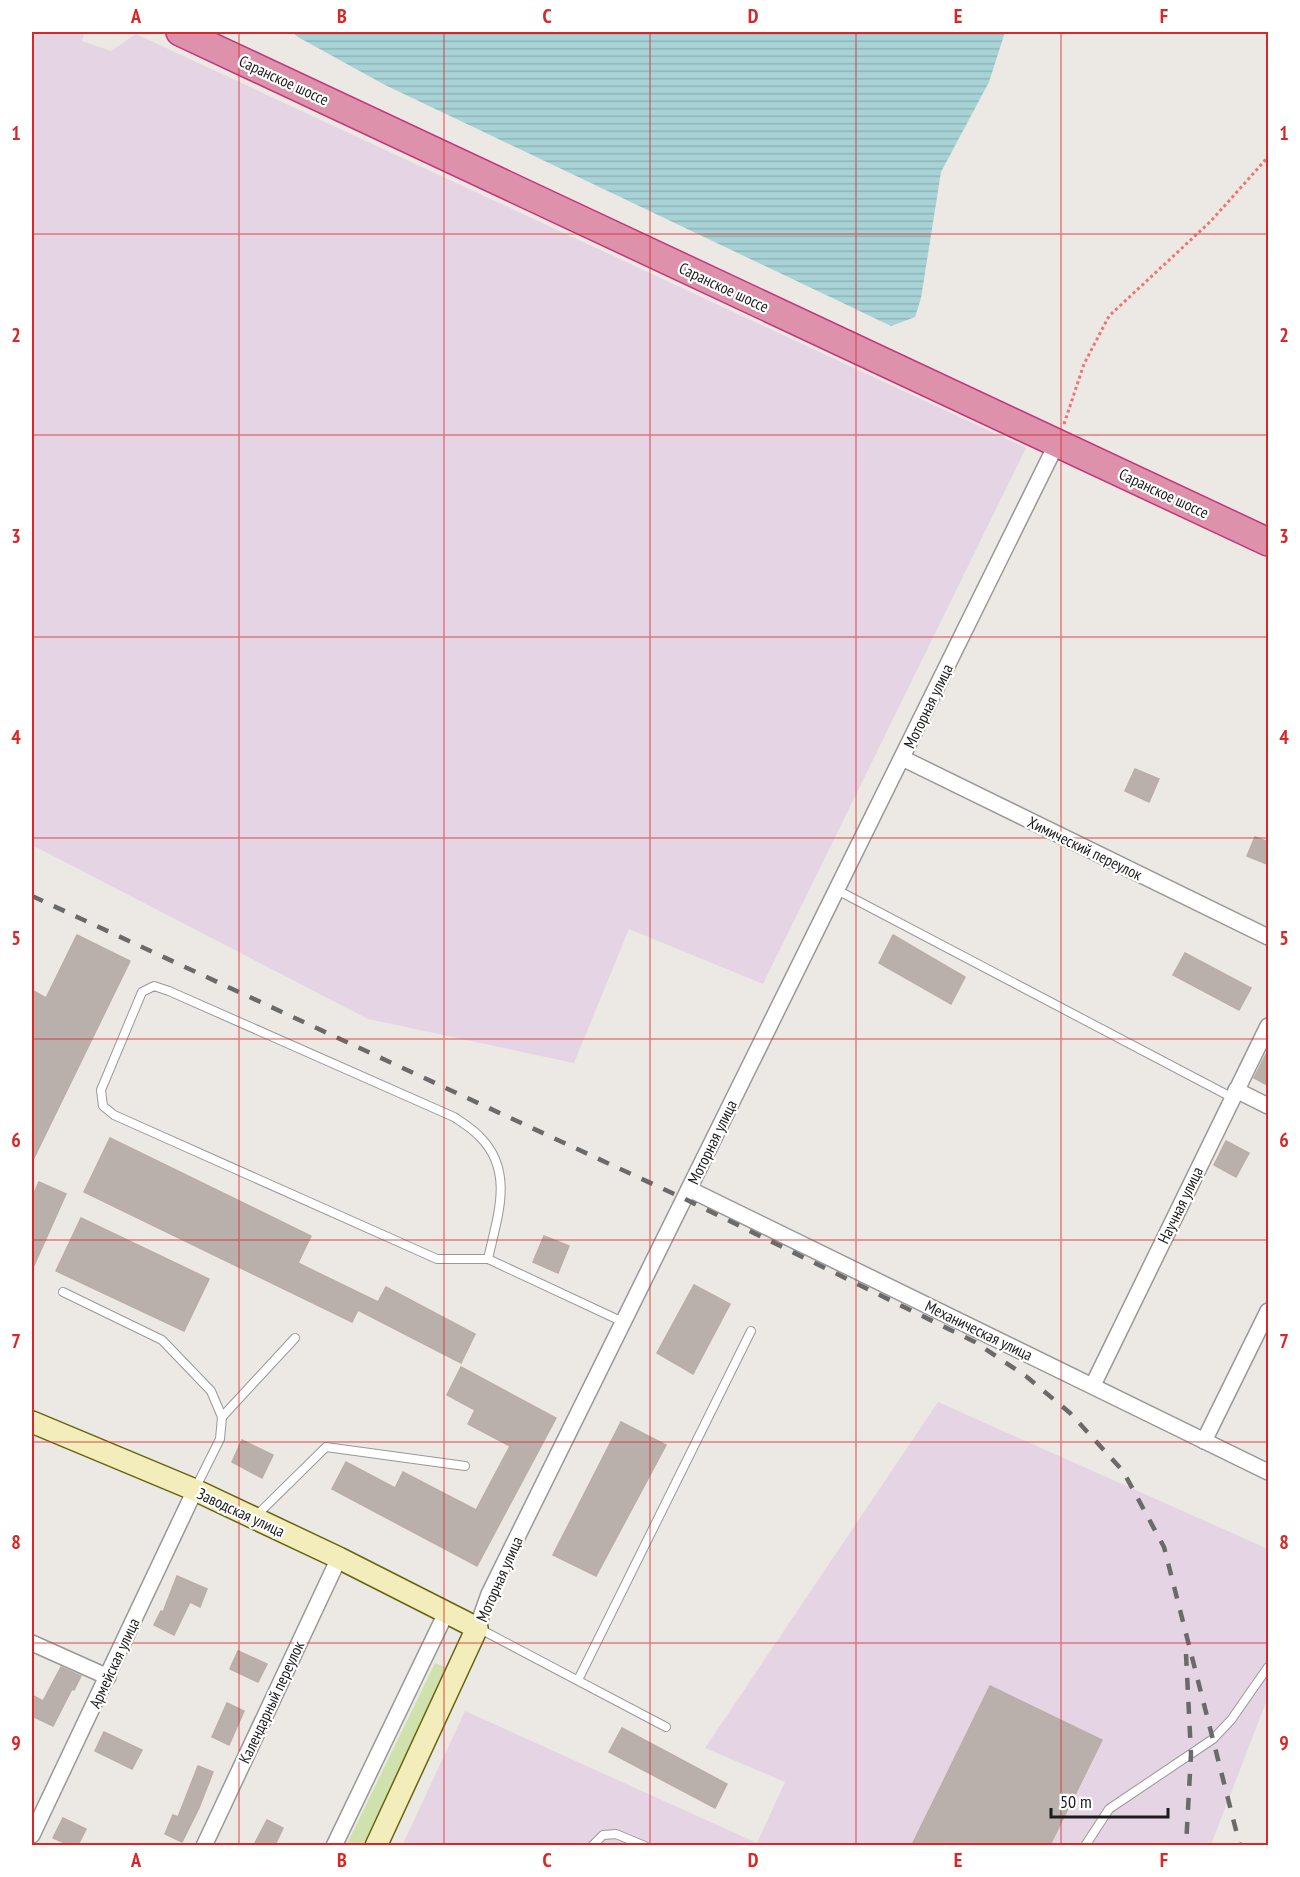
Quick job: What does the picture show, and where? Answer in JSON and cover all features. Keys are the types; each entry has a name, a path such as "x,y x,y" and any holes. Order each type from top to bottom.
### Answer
{"highway":[{"name":"Саранское шоссе","path":"180,32 1269,542"}],"street":[{"name":"Моторная улица","path":"376,1845 477,1628 489,1594 1057,443"},
{"name":"Химический переулок","path":"902,758 1269,937"},
{"name":"Научная улица","path":"1093,1385 1269,1026"},
{"path":"1234,1094 1269,1106"},
{"name":"Механическая улица","path":"689,1189 1269,1472"},
{"path":"1204,1442 1269,1311"},
{"name":"Заводская улица","path":"32,1422 195,1490 339,1558 477,1628"},
{"name":"Армейская улица","path":"32,1835 195,1490"},
{"name":"Календарный переулок","path":"204,1845 339,1558"},
{"path":"334,1845 446,1612"},
{"path":"32,1643 108,1677"}],"lane":[{"path":"837,890 1234,1094"},
{"path":"488,1259 499,1209 501,1179 496,1157 480,1136 454,1117 169,991 153,986 142,992 101,1090 103,1106 114,1115 437,1259 488,1259 623,1322"},
{"path":"63,1292 162,1340 211,1391 222,1417 220,1439 195,1490"},
{"path":"578,1680 751,1331"},
{"path":"222,1417 295,1338"},
{"path":"254,1518 326,1447 465,1466"},
{"path":"477,1628 666,1727"},
{"path":"1085,1845 1109,1809 1214,1739 1231,1720 1269,1667"},
{"path":"592,1845 603,1835 616,1834 645,1845"}],"path":[{"path":"1057,443 1084,364 1109,316 1211,221 1269,157"}],"shaded area":[{"path":"32,32 84,32 82,41 111,51 136,34 1026,448 763,984 629,929 574,1063 368,1019 32,845"},
{"path":"938,1402 1268,1549 1268,1697 1211,1845 402,1846 465,1711 757,1843 785,1782 705,1748"}],"green space":[{"path":"435,1663 449,1669 363,1845 346,1846"}],"water":[{"path":"292,32 1005,32 989,82 941,172 921,298 915,317 891,326 385,85"}],"building":[{"path":"1135,769 1159,779 1149,802 1125,791"},
{"path":"1255,837 1269,842 1269,865 1247,856"},
{"path":"77,935 130,961 32,1162 32,990 46,998"},
{"path":"893,935 965,977 951,1004 879,963"},
{"path":"1185,953 1251,988 1239,1010 1173,975"},
{"path":"1269,1048 1269,1086 1254,1078"},
{"path":"110,1138 311,1236 298,1263 378,1302 386,1287 475,1334 461,1363 358,1310 352,1322 84,1192"},
{"path":"1226,1141 1249,1153 1236,1177 1214,1165"},
{"path":"39,1182 66,1194 32,1270 32,1198"},
{"path":"81,1218 209,1279 184,1331 56,1271"},
{"path":"544,1236 569,1246 558,1273 533,1262"},
{"path":"694,1285 730,1304 693,1374 657,1353"},
{"path":"461,1367 556,1418 477,1566 332,1489 346,1462 395,1488 403,1472 476,1510 510,1446 468,1424 475,1410 447,1395"},
{"path":"621,1422 666,1445 596,1576 553,1555"},
{"path":"242,1440 273,1455 262,1478 232,1462"},
{"path":"177,1576 207,1589 200,1607 190,1602 174,1635 154,1625 161,1611 163,1612"},
{"path":"238,1651 267,1664 258,1682 230,1669"},
{"path":"61,1667 81,1676 53,1726 32,1716 32,1695 43,1701"},
{"path":"990,1686 1102,1740 1050,1845 912,1845"},
{"path":"227,1703 244,1711 229,1745 212,1737"},
{"path":"622,1728 727,1784 715,1808 609,1752"},
{"path":"104,1732 142,1750 132,1769 95,1751"},
{"path":"198,1766 213,1772 182,1842 165,1834 173,1815 178,1817"},
{"path":"63,1818 86,1829 78,1845 69,1845 53,1838"},
{"path":"267,1820 283,1828 275,1845 254,1845"}],"railway":[{"path":"32,896 685,1199 975,1342 1027,1377 1070,1413 1123,1471 1164,1547 1240,1846"},
{"path":"1186,1654 1191,1754 1186,1846"}]}
